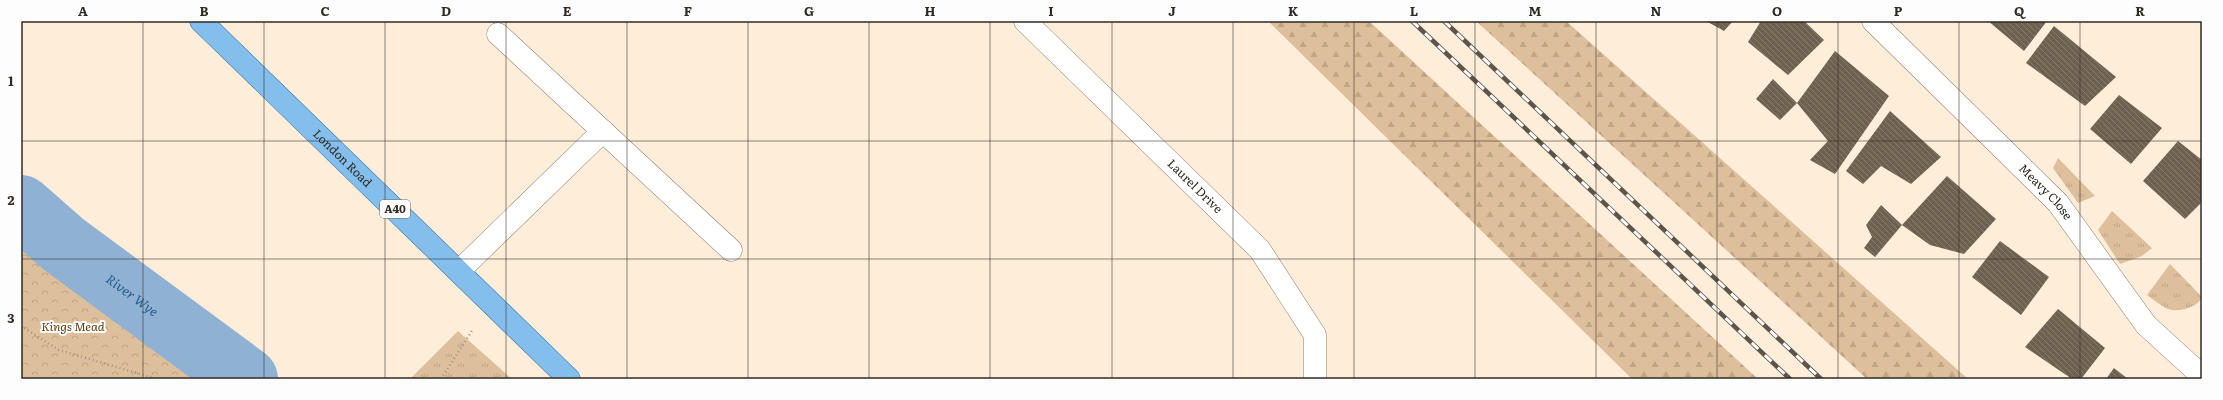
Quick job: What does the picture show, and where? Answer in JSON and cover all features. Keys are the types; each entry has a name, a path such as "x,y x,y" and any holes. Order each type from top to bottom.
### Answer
{"main road":[{"name":"London Road","path":"201,21 569,379"}],"street":[{"name":"Laurel Drive","path":"1025,21 1260,250 1315,335 1315,379"},
{"name":"Meavy Close","path":"1873,21 2058,203 2146,325 2202,376"},
{"path":"498,34 731,250"},
{"path":"459,271 603,131"}],"path":[{"path":"441,379 490,302"},
{"path":"21,326 59,350 158,379"}],"green space":[{"path":"1268,21 1369,21 1758,379 1632,379"},
{"path":"1476,21 1566,21 1968,379 1867,379"},
{"path":"2058,158 2095,196 2078,203 2053,168"},
{"path":"2112,211 2152,248 2142,256 2120,264 2098,230"},
{"name":"Kings Mead","path":"21,225 72,258 121,296 212,379 21,379"},
{"path":"2170,264 2202,297 2197,304 2183,310 2172,310 2168,309 2147,295"},
{"path":"458,331 512,379 410,379"}],"building":[{"path":"1706,21 1733,21 1724,31"},
{"path":"1761,21 1804,21 1824,40 1788,75 1748,42"},
{"path":"1988,21 2047,21 2024,51"},
{"path":"2054,26 2116,77 2085,106 2026,63"},
{"path":"1835,51 1889,96 1835,174 1810,160 1828,141 1797,103"},
{"path":"1773,79 1797,103 1780,120 1756,99"},
{"path":"2119,95 2162,128 2131,164 2090,129"},
{"path":"1890,111 1941,157 1911,184 1881,166 1863,184 1846,171"},
{"path":"2178,141 2202,160 2202,202 2185,219 2143,181"},
{"path":"1947,176 1996,219 1964,254 1930,245 1902,225"},
{"path":"1881,205 1902,225 1875,257 1864,248 1872,237 1866,225"},
{"path":"2000,241 2049,277 2021,315 1972,277"},
{"path":"2058,309 2105,348 2081,379 2072,379 2025,347"},
{"path":"2114,368 2128,379 2106,379"}],"waterway":[{"name":"River Wye","path":"21,207 63,244 246,379"}],"railway":[{"path":"1412,21 1790,379"},
{"path":"1444,21 1821,379"}]}
